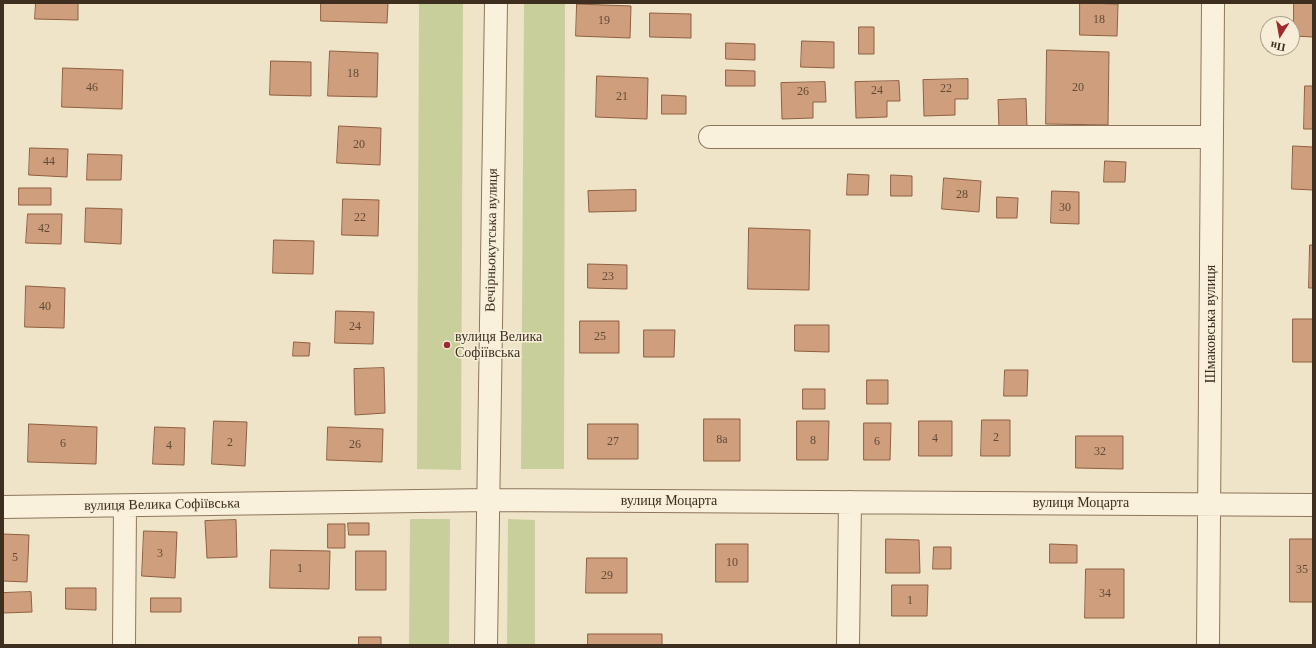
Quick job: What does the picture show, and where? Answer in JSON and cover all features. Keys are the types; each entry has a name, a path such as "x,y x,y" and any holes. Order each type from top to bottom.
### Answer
{"street":[{"name":"Вечірньокутська вулиця","path":"486,645 496,3"},
{"name":"Шмаковська вулиця","path":"1208,645 1213,3"},
{"path":"710,137 1212,137"},
{"name":"вулиця Моцарта","path":"488,500 1313,504"},
{"name":"вулиця Велика Софіївська","path":"3,507 488,500"},
{"path":"848,645 850,502"},
{"path":"124,645 125,506"}],"green space":[{"path":"419,3 463,3 461,470 417,469"},
{"path":"524,3 565,3 564,469 521,469"},
{"path":"410,519 450,519 449,645 409,645"},
{"path":"508,519 535,520 535,645 507,645"}],"building":[{"path":"36,3 78,3 78,20 35,19"},
{"path":"321,3 388,3 387,23 321,21"},
{"path":"1080,3 1118,4 1117,36 1080,35"},
{"path":"1294,3 1313,3 1313,37 1300,36 1300,16 1294,16"},
{"path":"577,4 631,6 630,38 576,36"},
{"path":"650,13 691,14 691,38 650,37"},
{"path":"859,27 874,27 874,54 859,54"},
{"path":"802,41 834,42 834,68 801,67"},
{"path":"726,43 755,44 755,60 726,59"},
{"path":"1047,50 1109,52 1108,125 1046,124"},
{"path":"330,51 378,53 377,97 328,96"},
{"path":"271,61 311,62 311,96 270,95"},
{"path":"63,68 123,70 122,109 62,107"},
{"path":"726,70 755,71 755,86 726,86"},
{"path":"597,76 648,78 647,119 596,117"},
{"path":"968,79 968,99 955,99 955,115 924,116 923,80"},
{"path":"899,81 900,101 887,101 887,117 856,118 855,82"},
{"path":"825,82 826,102 813,102 813,118 782,119 781,83"},
{"path":"1305,86 1313,86 1313,129 1304,129"},
{"path":"662,95 686,96 686,114 662,114"},
{"path":"1026,99 1027,127 999,128 998,100"},
{"path":"339,126 381,128 380,165 337,163"},
{"path":"1293,146 1313,147 1313,190 1292,189"},
{"path":"30,148 68,149 67,177 29,175"},
{"path":"88,154 122,155 121,180 87,180"},
{"path":"1105,161 1126,162 1125,182 1104,182"},
{"path":"848,174 869,175 868,195 847,195"},
{"path":"891,175 912,176 912,196 891,196"},
{"path":"944,178 981,181 979,212 942,209"},
{"path":"19,188 51,188 51,205 19,205"},
{"path":"636,190 636,211 589,212 588,191"},
{"path":"1052,191 1079,192 1079,224 1051,223"},
{"path":"997,197 1018,198 1017,218 997,218"},
{"path":"343,199 379,200 378,236 342,235"},
{"path":"86,208 122,209 121,244 85,242"},
{"path":"28,214 62,214 61,244 26,243"},
{"path":"749,228 810,230 809,290 748,289"},
{"path":"274,240 314,241 313,274 273,273"},
{"path":"1310,245 1313,245 1313,288 1309,288"},
{"path":"588,264 627,265 627,289 588,288"},
{"path":"26,286 65,288 64,328 25,327"},
{"path":"336,311 374,312 373,344 335,343"},
{"path":"1293,319 1313,319 1313,362 1293,362"},
{"path":"580,321 619,321 619,353 580,353"},
{"path":"795,325 829,325 829,352 795,351"},
{"path":"644,330 675,330 674,357 644,357"},
{"path":"294,342 310,343 309,356 293,356"},
{"path":"384,368 385,413 355,415 354,369"},
{"path":"1005,370 1028,370 1027,396 1004,396"},
{"path":"867,380 888,380 888,404 867,404"},
{"path":"803,389 825,389 825,409 803,409"},
{"path":"704,419 740,419 740,461 704,461"},
{"path":"982,420 1010,420 1010,456 981,456"},
{"path":"214,421 247,422 245,466 212,464"},
{"path":"797,421 829,421 828,460 797,460"},
{"path":"919,421 952,421 952,456 919,456"},
{"path":"864,423 891,423 890,460 864,460"},
{"path":"29,424 97,427 96,464 28,462"},
{"path":"588,424 638,424 638,459 588,459"},
{"path":"155,427 185,428 184,465 153,464"},
{"path":"328,427 383,429 382,462 327,460"},
{"path":"1076,436 1123,436 1123,469 1076,468"},
{"path":"236,520 237,557 207,558 205,521"},
{"path":"348,523 369,523 369,535 349,535"},
{"path":"328,524 345,524 345,548 328,548"},
{"path":"144,531 177,532 175,578 142,576"},
{"path":"3,534 29,535 27,582 3,581"},
{"path":"886,539 919,540 920,573 886,573"},
{"path":"1290,539 1313,539 1313,602 1290,602"},
{"path":"716,544 748,544 748,582 716,582"},
{"path":"1050,544 1077,545 1077,563 1050,563"},
{"path":"934,547 951,547 951,569 933,569"},
{"path":"271,550 330,551 329,589 270,588"},
{"path":"356,551 386,551 386,590 356,590"},
{"path":"587,558 627,558 627,593 586,593"},
{"path":"1086,569 1124,569 1124,618 1085,618"},
{"path":"892,585 928,585 927,616 892,616"},
{"path":"66,588 96,588 96,610 66,609"},
{"path":"31,592 32,612 3,613 3,593"},
{"path":"151,598 181,598 181,612 151,612"},
{"path":"588,634 662,634 662,645 588,645"},
{"path":"359,637 381,637 381,645 359,645"}],"place":[{"name":"вулиця Велика Софіївська","path":"447,345"}]}
